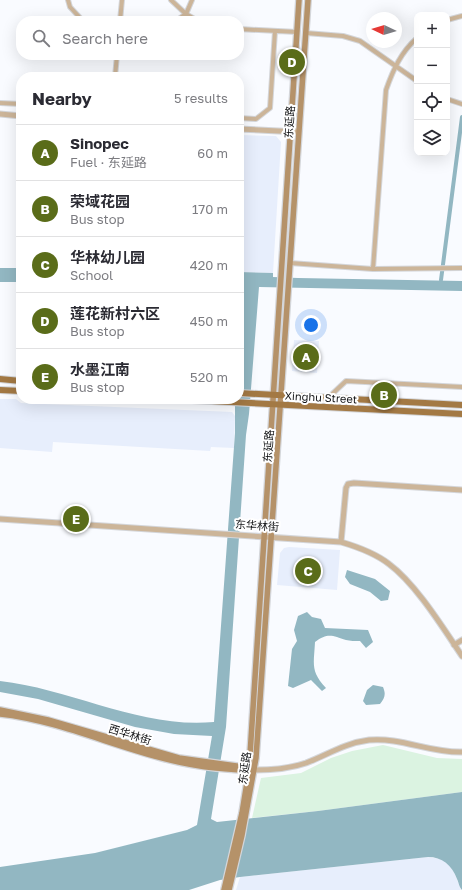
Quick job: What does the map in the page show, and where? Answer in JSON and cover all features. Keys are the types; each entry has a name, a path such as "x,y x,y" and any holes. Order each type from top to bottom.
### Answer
{"main road":[{"name":"东延路","path":"251,769 272,394 299,0"},
{"name":"东延路","path":"227,889 244,813 251,769 272,536 308,0"},
{"path":"0,379 16,381"},
{"path":"0,390 16,391"},
{"name":"Xinghu Street","path":"244,392 462,404"},
{"name":"Xinghu Street","path":"244,403 462,414"},
{"name":"西华林街","path":"0,710 48,720 165,755 207,765"},
{"name":"西华林街","path":"0,714 48,724 164,759 251,769"}],"street":[{"path":"68,0 70,7 78,16"},
{"path":"120,16 122,0"},
{"path":"171,0 189,16"},
{"path":"183,16 186,14 192,0"},
{"path":"450,19 462,16"},
{"path":"244,29 297,32"},
{"path":"244,118 256,119 270,108 275,31"},
{"path":"306,33 343,36 360,41 414,79"},
{"path":"374,269 386,90 395,65 414,41"},
{"path":"115,72 117,60"},
{"path":"450,100 462,104"},
{"path":"0,103 16,104"},
{"path":"0,114 16,116"},
{"path":"244,128 298,132"},
{"path":"290,263 374,269 462,268"},
{"path":"329,397 346,381 462,387"},
{"path":"341,542 346,488 348,484 354,483 462,490"},
{"name":"东华林街","path":"0,519 272,536 341,542 377,556 398,572 433,614 462,656"},
{"path":"454,645 462,640"},
{"name":"西华林街","path":"251,769 274,770 294,766 337,748 369,740 395,740 437,751 462,752"}],"shaded area":[{"path":"244,135 276,136 281,142 273,273 244,272"},
{"path":"294,340 319,341 317,373 292,371"},
{"path":"0,399 16,399 16,404 232,412 235,416 234,448 211,447 210,451 53,442 52,452 0,448"},
{"path":"284,548 340,550 337,590 277,585 280,553"},
{"path":"428,857 441,859 449,865 455,874 461,890 236,890 240,877"}],"green space":[{"path":"383,745 437,758 462,759 462,792 252,818 261,778 301,773 331,758 352,751"}],"water":[{"path":"0,268 16,268 16,282 0,282"},
{"path":"244,272 273,273 273,277 462,281 462,291 259,287 246,435 226,727 211,819 217,822 318,811 462,792 462,890 455,874 446,863 438,858 428,857 240,877 220,880 189,890 0,890 0,867 95,853 187,830 197,825 212,736 174,734 135,727 38,699 0,692 0,681 27,685 160,720 187,723 214,722 235,433 235,404 244,404"},
{"path":"347,570 375,579 390,591 388,600 381,601 370,592 350,584 345,577"},
{"path":"307,612 312,617 321,619 325,628 368,630 373,642 366,648 360,641 327,636 315,642 314,667 317,677 326,688 322,691 311,680 293,688 288,686 292,649 297,641 294,630 298,616"},
{"path":"373,685 383,687 385,694 384,698 380,704 366,705 363,701 367,690"}],"waterway":[{"path":"441,280 462,117"}],"place":[{"name":"莲花新村六区","path":"292,62"},
{"name":"Sinopec","path":"306,357"},
{"name":"荣域花园","path":"384,395"},
{"name":"水墨江南","path":"76,519"},
{"name":"华林幼儿园","path":"308,571"}]}
